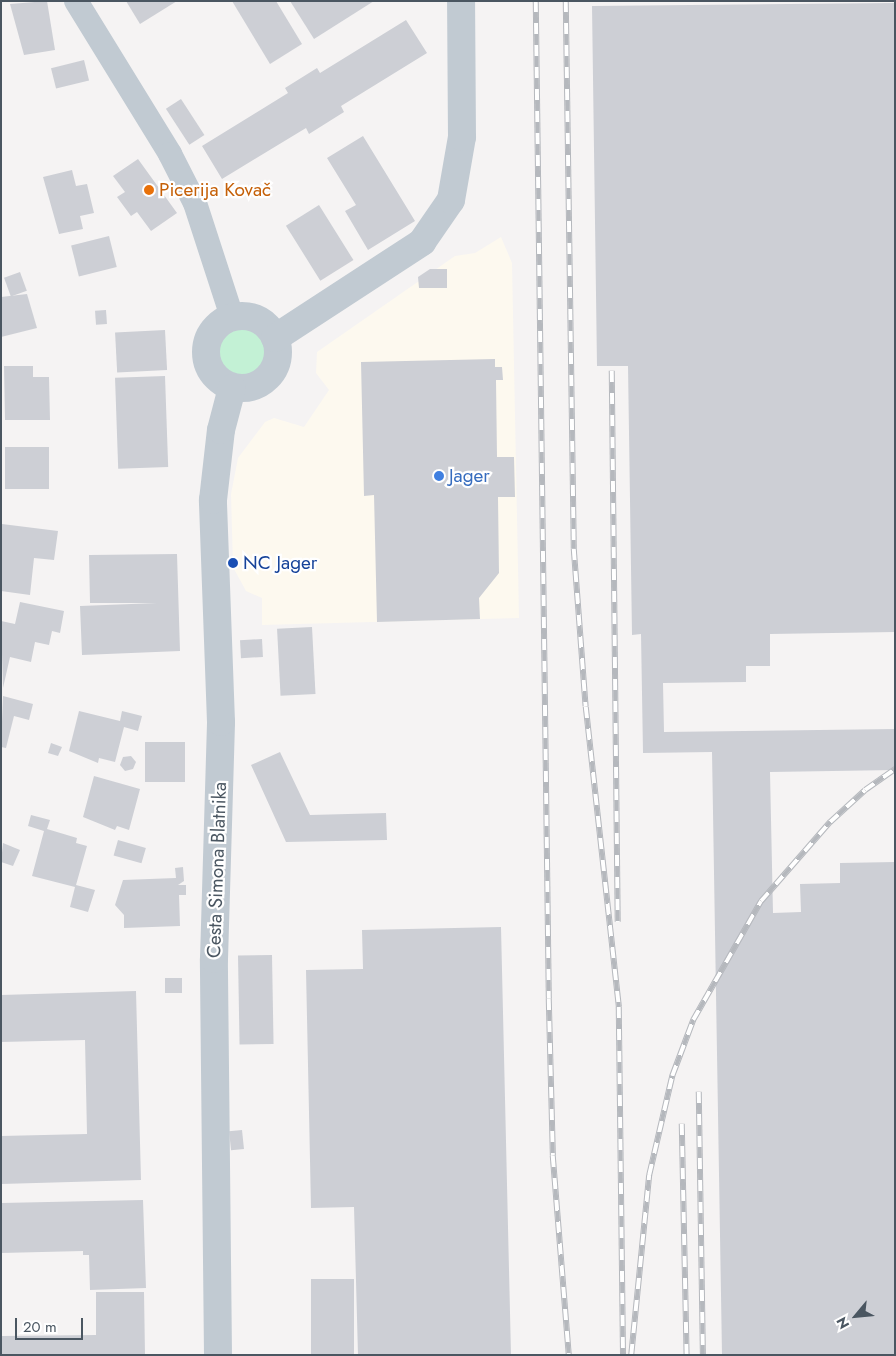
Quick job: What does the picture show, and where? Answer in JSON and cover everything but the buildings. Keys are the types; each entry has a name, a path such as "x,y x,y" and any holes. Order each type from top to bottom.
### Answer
{"street":[{"path":"76,1 170,154 195,203 232,317"},
{"path":"276,338 422,242 451,200 462,137 461,1"},
{"path":"232,317 258,319 276,338 279,351 270,376 246,389 232,388 218,380 209,367 206,352 214,331 232,317"},
{"name":"Cesta Simona Blatnika","path":"218,1355 214,959 221,722 213,500 221,430 232,388"}],"shaded area":[{"path":"501,237 512,263 519,618 262,625 262,598 246,591 233,567 231,494 238,458 265,422 274,418 304,427 329,390 316,373 317,352 455,256 475,253"}],"green space":[{"path":"242,326 252,328 261,334 267,343 269,353 267,363 261,372 252,378 242,380 232,378 223,372 217,363 215,353 217,343 223,334 232,328"}],"railway":[{"path":"536,1 549,999 553,1156 569,1355"},
{"path":"566,1 574,549 586,707 619,1007 623,1355"},
{"path":"612,371 618,922"},
{"path":"631,1355 649,1175 672,1076 693,1020 761,901 830,822 865,790 895,769"},
{"path":"699,1092 703,1355"},
{"path":"682,1124 687,1355"}],"place":[{"name":"Picerija Kovač","path":"149,190"},
{"name":"Jager","path":"439,476"},
{"name":"NC Jager","path":"233,563"}]}
